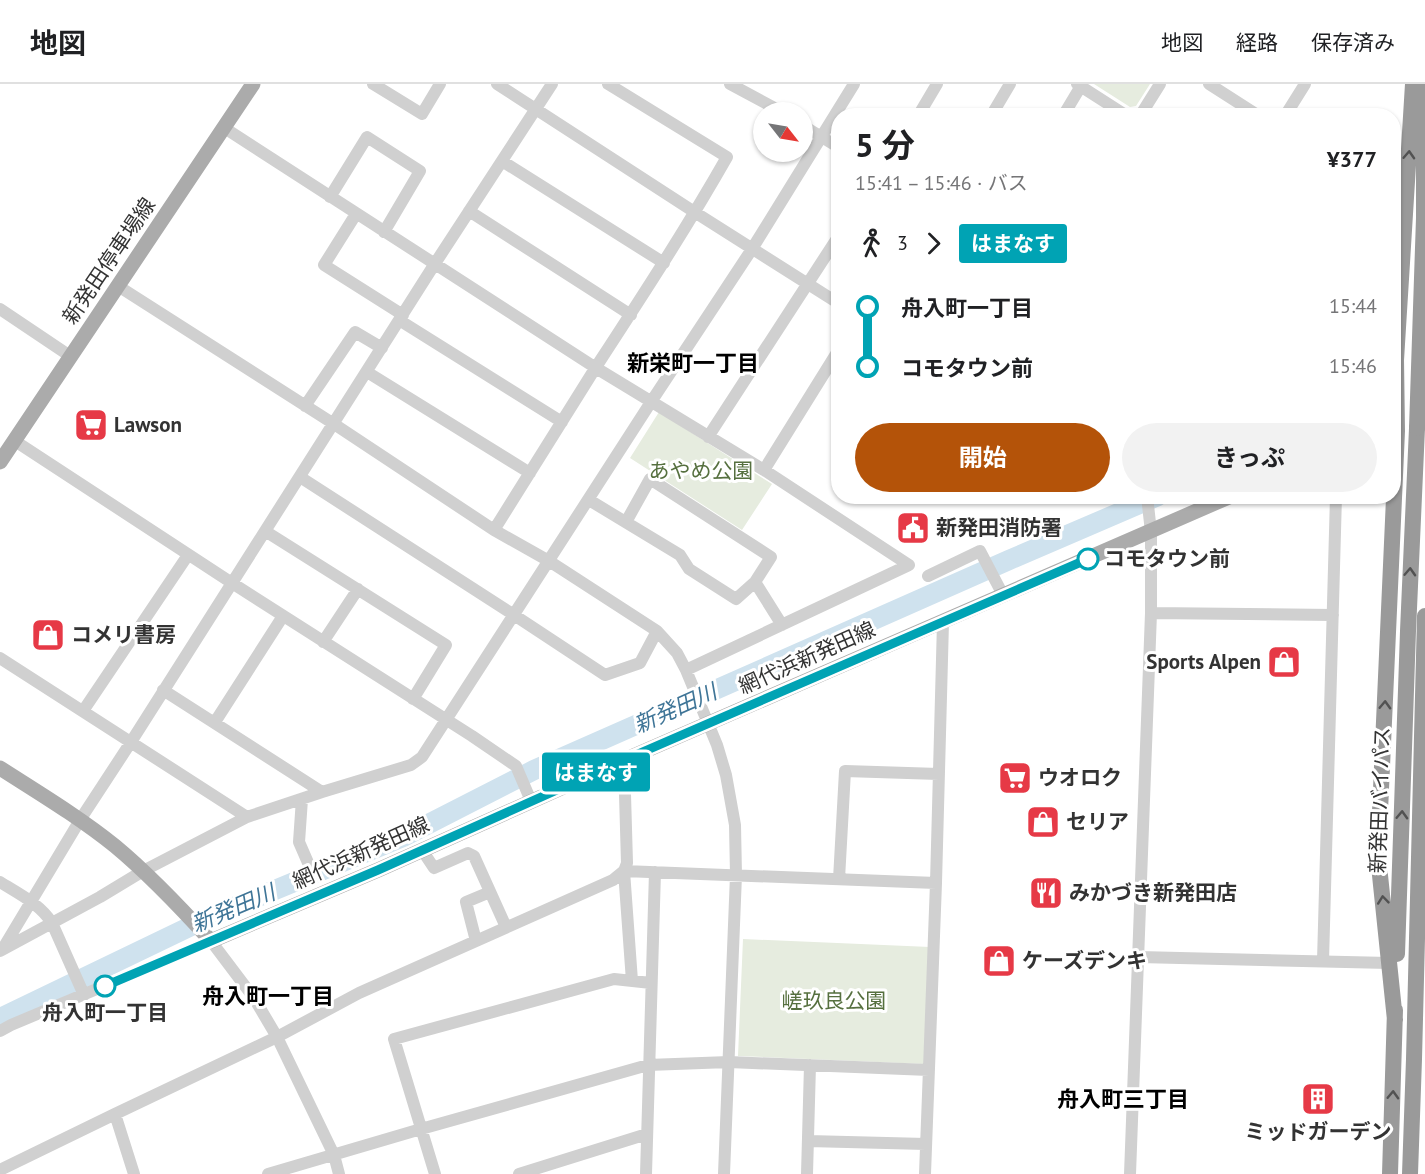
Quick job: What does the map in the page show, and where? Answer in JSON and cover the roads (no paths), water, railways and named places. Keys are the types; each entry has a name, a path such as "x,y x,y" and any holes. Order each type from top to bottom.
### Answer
{"highway":[{"path":"1401,196 1413,84"},
{"name":"新発田バイパス","path":"1410,1174 1414,1059 1416,633 1421,426 1424,84"},
{"path":"1392,504 1378,856 1395,1020"},
{"name":"新発田バイパス","path":"1390,1174 1395,1020 1416,633 1425,616"},
{"path":"1414,1059 1425,975"}],"main road":[{"name":"新発田停車場線","path":"0,462 253,84"},
{"path":"1401,431 1421,426"},
{"name":"網代浜新発田線","path":"208,937 378,870 422,850 528,794 624,760 706,718 943,622 1213,504"},
{"path":"0,768 80,820 115,847 189,915 208,937"}],"street":[{"path":"373,84 422,114 440,84"},
{"path":"497,84 831,298"},
{"path":"1,951 80,820 552,84"},
{"path":"494,530 696,213 727,157 608,84"},
{"path":"730,84 763,102"},
{"path":"839,108 854,84"},
{"path":"923,108 937,84"},
{"path":"996,108 1010,84"},
{"path":"1145,108 1160,84"},
{"path":"1209,84 1246,108"},
{"path":"1290,108 1305,84"},
{"path":"1067,108 1079,85 1115,108"},
{"path":"1,951 143,871 247,817 411,765 422,757 752,249 831,120"},
{"path":"223,127 596,368 764,470 909,566 686,670"},
{"path":"813,131 831,142"},
{"path":"330,197 368,138 420,171 384,232"},
{"path":"502,161 664,263"},
{"path":"470,211 631,315"},
{"path":"356,214 324,265 562,422"},
{"path":"708,437 831,247"},
{"path":"118,286 334,424 494,530 549,561 657,631 677,653 706,718 726,775 735,825 736,875 724,1174"},
{"path":"0,309 70,356"},
{"path":"305,406 355,332 382,348"},
{"path":"367,372 530,473"},
{"path":"764,470 831,375"},
{"path":"15,441 516,766 528,794"},
{"path":"300,477 605,675 640,663 657,631"},
{"path":"589,500 680,555 689,569 736,599 755,582 771,557 650,479 626,522"},
{"path":"1130,1174 1151,613 1151,532 1148,504"},
{"path":"1323,961 1336,504"},
{"path":"265,531 446,645 413,699"},
{"path":"928,576 981,551 1003,595"},
{"path":"84,711 188,555"},
{"path":"755,582 782,625"},
{"path":"323,642 358,589"},
{"path":"1151,613 1333,615"},
{"path":"215,722 282,616"},
{"path":"925,1174 943,622"},
{"path":"0,658 247,817"},
{"path":"163,690 322,792"},
{"path":"624,760 627,863 624,871 632,981"},
{"path":"839,879 845,771 939,774"},
{"path":"302,799 299,842 309,865"},
{"path":"422,850 434,868 468,853 474,856 506,927"},
{"path":"0,1170 277,1038 359,993 613,880 624,871 936,883"},
{"path":"646,1174 655,872"},
{"path":"0,882 46,913 83,992"},
{"path":"476,941 466,902 490,892"},
{"path":"0,1031 208,937 254,998 277,1038 334,1155 339,1174"},
{"path":"1139,957 1389,963"},
{"path":"435,1174 394,1039 614,979 651,984"},
{"path":"268,1174 648,1065 729,1062 929,1070"},
{"path":"807,1174 810,1065"},
{"path":"115,1114 134,1174"},
{"path":"519,1174 647,1134"},
{"path":"808,1141 926,1144"}],"waterway":[{"name":"新発田川","path":"0,1018 212,916 403,837 534,770 1139,504"}],"place":[{"name":"Lawson","path":"91,425"},
{"name":"新発田消防署","path":"913,528"},
{"name":"コモタウン前","path":"1088,559"},
{"name":"コメリ書房","path":"48,635"},
{"name":"Sports Alpen","path":"1284,662"},
{"name":"ウオロク","path":"1015,778"},
{"name":"セリア","path":"1043,822"},
{"name":"みかづき新発田店","path":"1046,893"},
{"name":"ケーズデンキ","path":"999,961"},
{"name":"舟入町一丁目","path":"105,986"},
{"name":"ミッドガーデン","path":"1318,1099"}],"district":[{"name":"新栄町一丁目","path":"693,363"},
{"name":"舟入町一丁目","path":"268,996"},
{"name":"舟入町三丁目","path":"1123,1099"}],"park label":[{"name":"あやめ公園","path":"701,471"},
{"name":"嵯玖良公園","path":"834,1001"}]}
